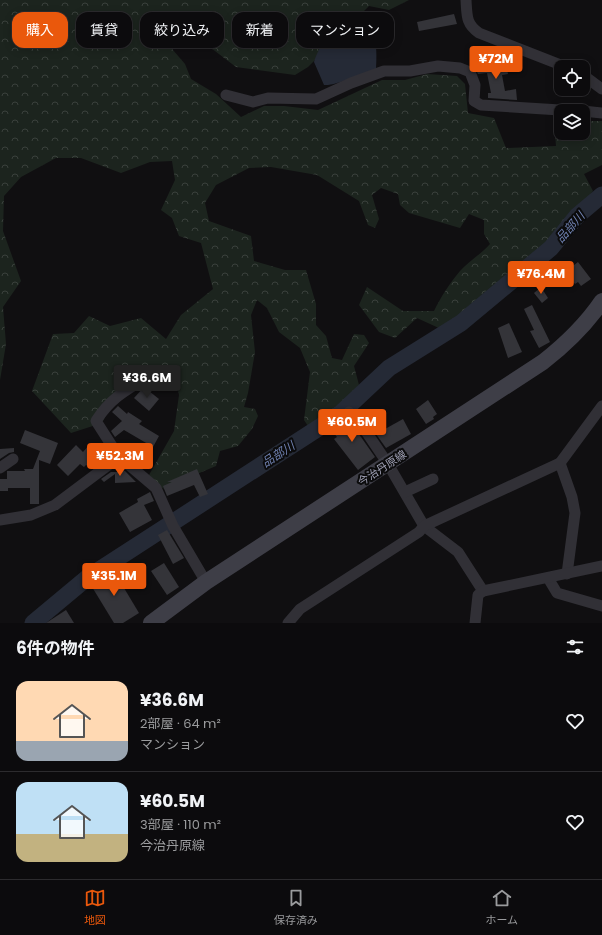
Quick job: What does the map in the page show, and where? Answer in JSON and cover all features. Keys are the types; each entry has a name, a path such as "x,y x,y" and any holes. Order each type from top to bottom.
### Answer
{"main road":[{"name":"今治丹原線","path":"151,623 206,582 543,362 569,342 591,318 602,301"}],"street":[{"path":"466,0 467,17 471,28 554,62"},
{"path":"226,95 254,102 268,98 316,99 351,83 384,71 410,71 438,66 460,68 470,72 475,85 474,101 481,105 554,110"},
{"path":"590,80 602,89"},
{"path":"590,112 602,113"},
{"path":"115,460 112,446 96,421 105,407 120,393 146,378"},
{"path":"288,623 300,609 419,532 424,526 560,463 602,406"},
{"path":"349,412 367,433 388,464 424,526 458,552 483,591"},
{"path":"0,468 13,459"},
{"path":"0,520 31,515 55,505 115,460"},
{"path":"115,460 129,465 156,488 173,526 206,582"},
{"path":"560,463 572,497 575,513 567,574"},
{"path":"405,492 433,479"},
{"path":"475,623 478,595 483,591 602,566"},
{"path":"548,578 556,593 602,606"}],"green space":[{"path":"0,0 409,0 389,10 369,6 363,12 296,12 296,48 327,48 308,67 295,75 236,67 211,48 224,48 224,12 140,12 140,48 171,48 185,64 191,79 216,94 241,117 264,106 284,106 318,110 382,80 405,80 427,74 457,76 465,84 468,113 494,118 506,148 556,146 556,140 590,140 590,121 602,121 602,165 584,174 593,191 555,237 460,317 441,329 417,318 395,338 379,332 359,305 367,287 403,311 434,311 452,281 460,271 490,244 484,234 484,220 469,214 460,228 409,213 400,205 398,194 381,188 372,195 379,219 375,228 368,225 359,201 317,175 271,167 249,168 216,185 205,203 209,221 251,236 254,261 285,270 306,270 316,304 316,325 326,336 332,358 342,360 354,334 364,335 369,343 354,366 359,385 338,411 310,429 304,420 310,372 300,348 279,332 267,308 257,300 251,315 255,352 244,407 255,409 258,416 252,429 238,446 220,451 216,466 185,479 171,493 161,487 149,475 174,431 179,395 176,380 165,371 150,374 120,387 102,423 71,433 32,391 53,334 74,333 89,316 110,326 141,318 166,339 181,315 213,289 201,243 179,236 172,218 161,210 175,180 172,161 150,162 121,173 81,158 56,158 21,177 4,196 3,231 21,281 3,307 6,344 0,380"}],"water":[{"path":"320,48 376,48 376,70 336,84 324,85 314,62"}],"building":[{"path":"454,14 457,24 419,31 417,22"},
{"path":"497,60 498,66 506,64 508,74 502,75 505,91 516,89 517,100 488,98 488,93 491,93 487,73 478,74 475,67 472,65"},
{"path":"578,262 591,279 581,286 578,282 575,284 565,272"},
{"path":"541,287 548,298 542,303 534,293"},
{"path":"532,305 550,342 539,348 530,331 534,330 524,309"},
{"path":"509,323 522,352 508,358 498,328"},
{"path":"144,387 159,399 149,411 134,398"},
{"path":"428,400 437,414 433,417 434,419 426,424 416,409"},
{"path":"118,406 127,414 128,412 142,421 139,424 159,436 153,447 124,430 115,437 111,431 122,421 112,412"},
{"path":"343,416 361,437 375,457 358,470 334,439 337,437 329,427"},
{"path":"403,419 411,434 386,448 376,434"},
{"path":"25,430 58,443 50,464 39,460 39,504 30,504 30,488 8,488 8,491 0,491 0,479 7,479 7,471 25,471 24,469 33,469 40,451 20,443"},
{"path":"91,443 100,452 98,455 102,459 91,469 86,465 84,467 80,464 68,476 57,465 76,445 83,452"},
{"path":"14,448 14,452 9,453 0,459 0,449"},
{"path":"119,469 125,471 136,482 115,483 115,474 104,482 101,479 111,472 119,472"},
{"path":"197,469 208,494 200,497 194,485 167,496 163,486 172,482 167,482"},
{"path":"150,492 154,501 144,505 152,520 130,532 119,513 138,502 137,499"},
{"path":"167,530 184,558 173,564 158,535"},
{"path":"164,563 179,587 167,595 151,571"},
{"path":"112,568 139,613 123,623 114,623 89,582"},
{"path":"66,610 74,623 46,623"}],"waterway":[{"name":"品部川","path":"33,623 87,578 340,414 389,368 461,323 551,248 577,216 602,195"}]}
